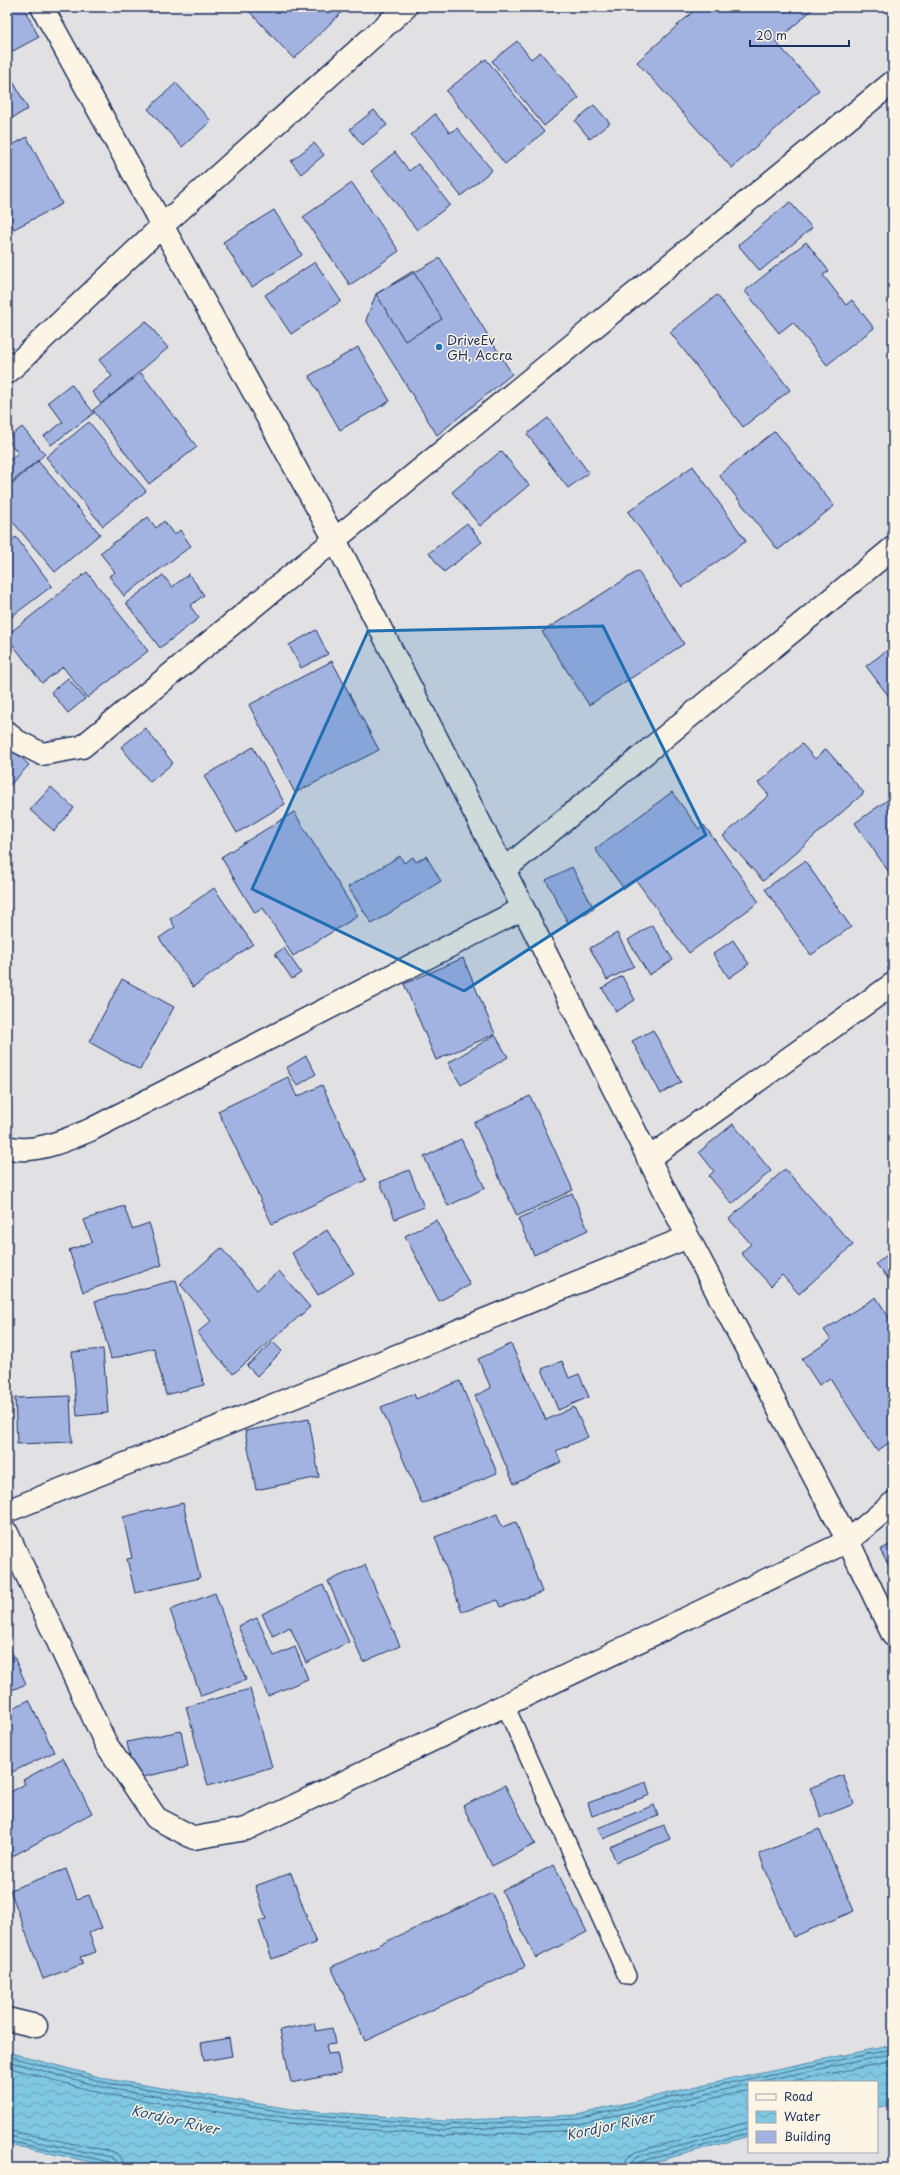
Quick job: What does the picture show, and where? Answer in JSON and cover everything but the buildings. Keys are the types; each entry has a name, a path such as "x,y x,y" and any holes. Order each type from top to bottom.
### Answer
{"street":[{"path":"42,7 335,540 504,870 522,909 648,1159 848,1541 893,1635"},
{"path":"7,373 162,226 406,7"},
{"path":"7,732 13,739 42,754 82,747 893,82"},
{"path":"504,870 893,548"},
{"path":"7,1147 14,1150 52,1145 90,1130 522,909"},
{"path":"648,1159 893,984"},
{"path":"7,1511 362,1370 688,1237"},
{"path":"7,1533 106,1744 156,1818 194,1838 246,1828 848,1541 893,1503"},
{"path":"7,2019 36,2026"}],"lane":[{"path":"505,1705 627,1976"}],"highlighted area":[{"path":"603,626 706,835 464,991 252,889 368,631"}],"water":[{"name":"Kordjor River","path":"893,2045 893,2105 878,2109 878,2081 748,2081 748,2136 633,2168 118,2168 7,2144 7,2052 107,2079 291,2109 445,2121 577,2115 723,2080"}],"place":[{"name":"DriveEv GH, Accra","path":"439,347"}]}
